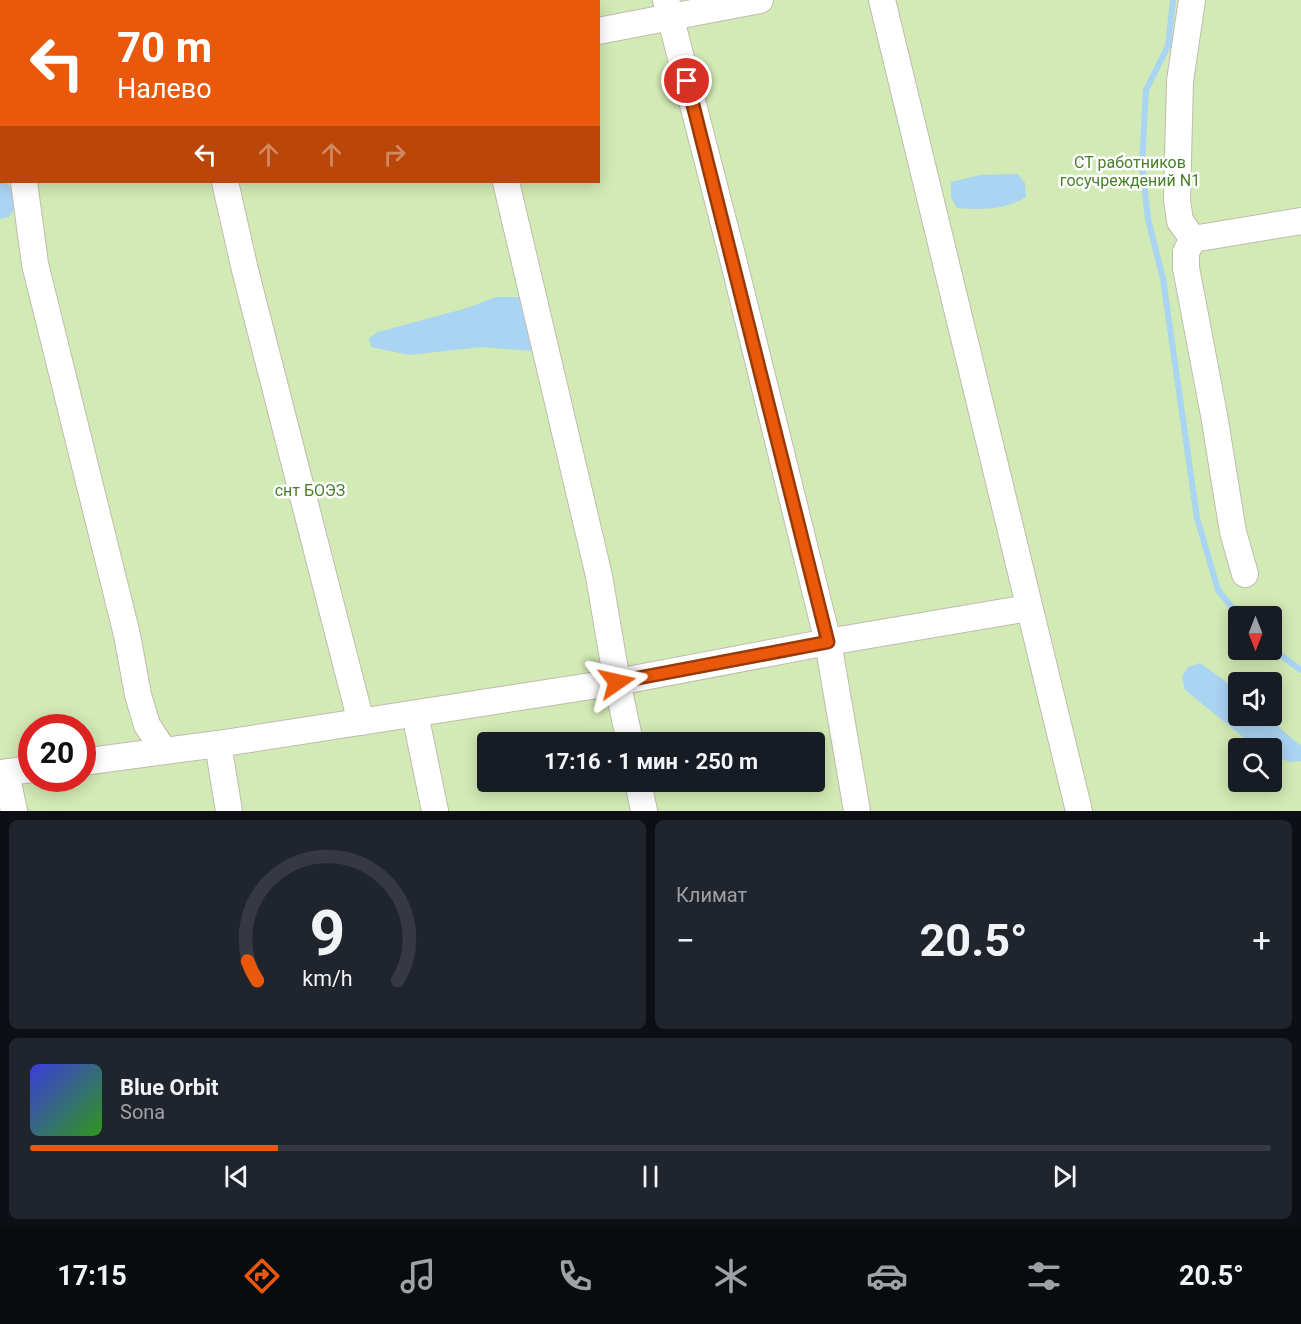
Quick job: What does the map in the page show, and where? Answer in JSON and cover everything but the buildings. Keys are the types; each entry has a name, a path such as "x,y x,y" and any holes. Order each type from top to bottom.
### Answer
{"lane":[{"path":"600,31 668,8 760,0"},
{"path":"882,0 1079,811"},
{"path":"1192,0 1180,81 1177,200 1180,221 1193,239"},
{"path":"668,8 828,642 857,811"},
{"path":"24,183 35,264 127,634 138,695 147,725 164,751"},
{"path":"225,183 245,270 361,722"},
{"path":"506,183 598,576 628,732"},
{"path":"1193,239 1301,222"},
{"path":"1193,239 1186,252 1186,268 1214,415 1233,532 1245,574"},
{"path":"96,760 218,744 617,682 828,642 1028,608"},
{"path":"415,714 435,811"},
{"path":"218,744 228,811"},
{"path":"14,811 3,773 18,771"},
{"path":"640,792 644,811"}],"green space":[{"name":"снт БОЭЗ","path":"600,0 1301,0 1301,811 0,811 0,183 600,183"}],"water":[{"path":"1018,174 1025,183 1026,197 1010,204 984,209 957,208 951,198 951,182 980,175"},
{"path":"0,183 7,183 13,195 15,208 9,217 0,219"},
{"path":"496,297 519,297 530,334 531,351 482,347 409,355 371,347 369,338 378,332 467,308"},
{"path":"1200,663 1228,683 1228,725 1185,690 1182,677 1188,667"},
{"path":"1230,726 1278,726 1301,746 1301,761 1289,762 1282,759 1282,738 1244,738"}],"waterway":[{"path":"1173,0 1168,46 1146,90 1142,164 1148,219 1163,279 1197,518 1218,590 1231,606"},
{"path":"1282,656 1301,670"}],"route":[{"path":"617,682 828,642 687,81"}],"park label":[{"name":"СТ работников госучреждений N1","path":"1130,171"}]}
